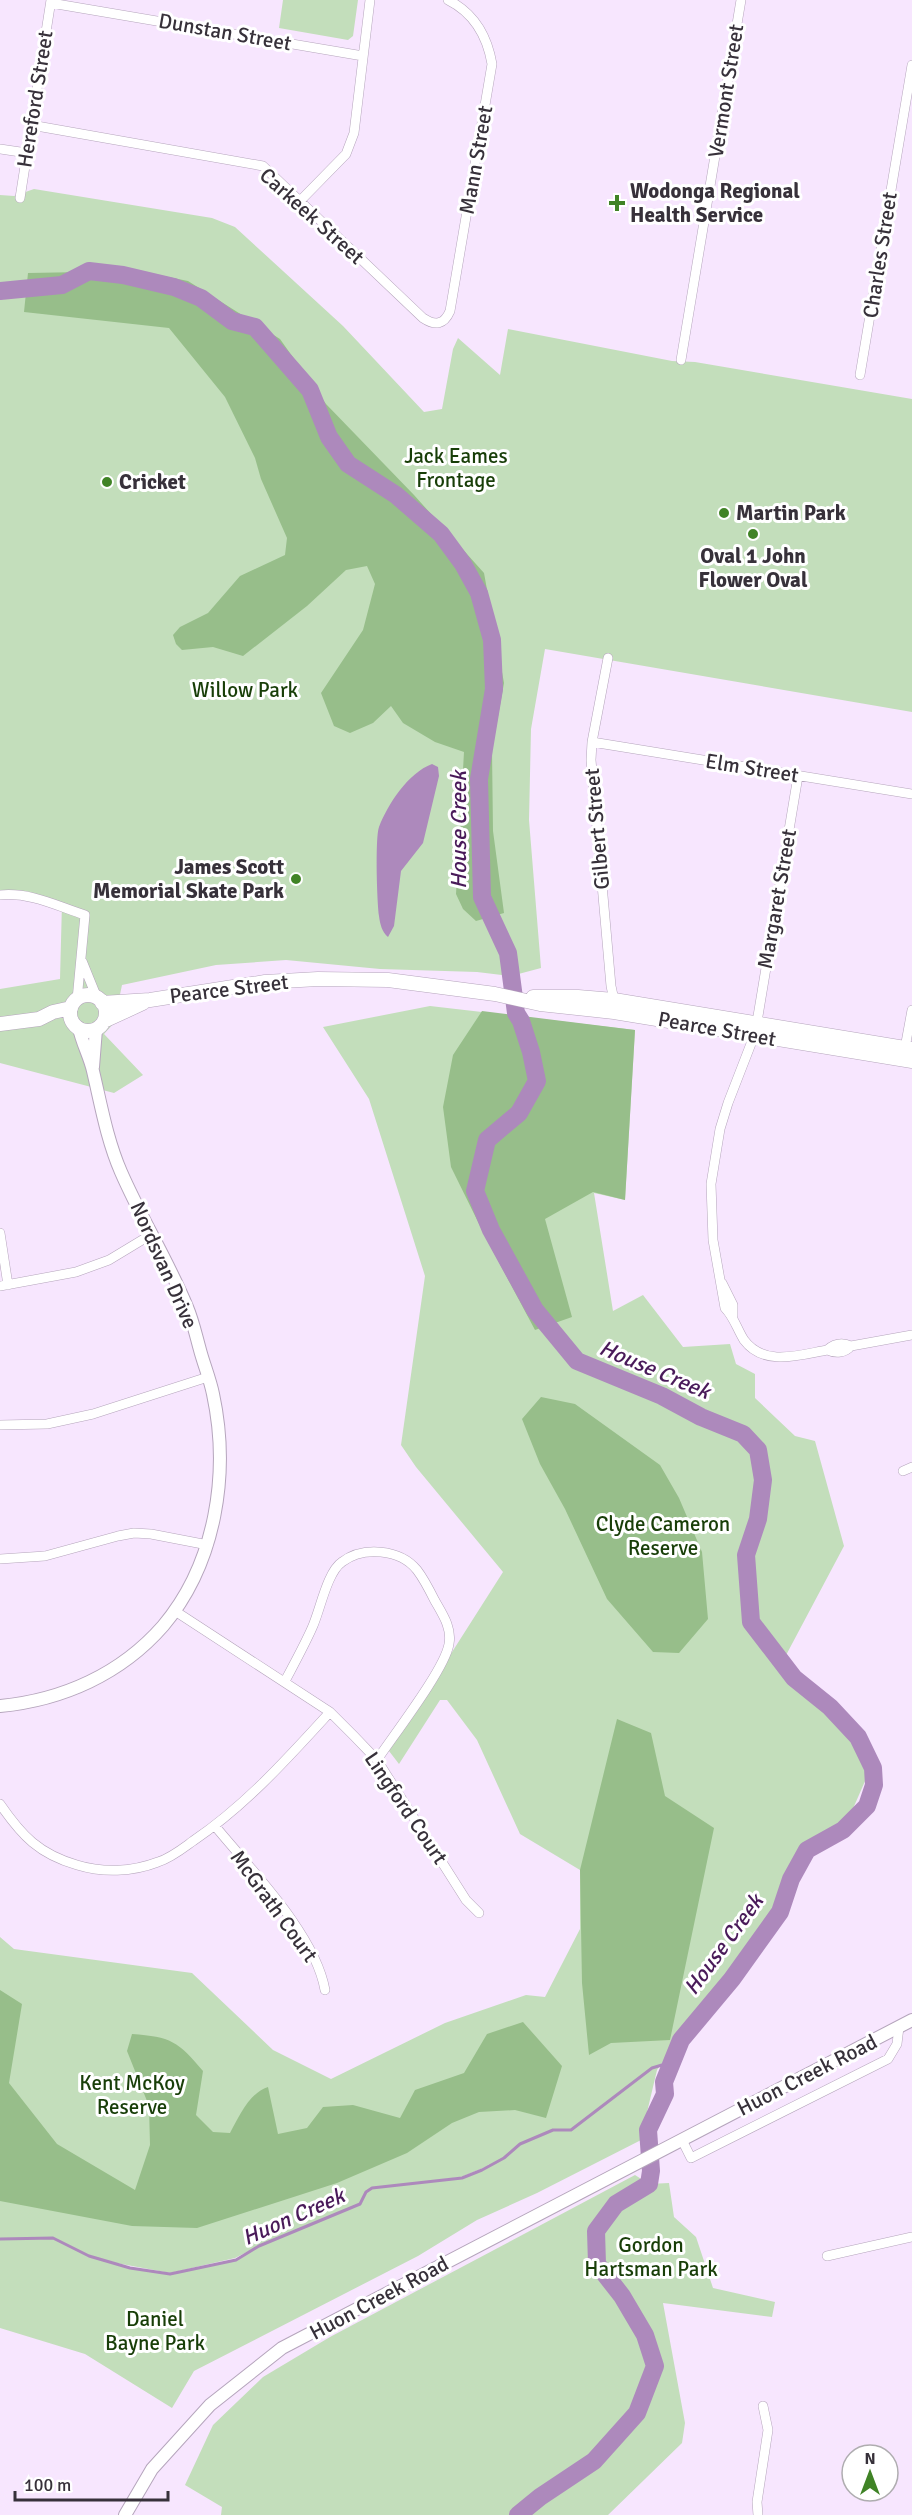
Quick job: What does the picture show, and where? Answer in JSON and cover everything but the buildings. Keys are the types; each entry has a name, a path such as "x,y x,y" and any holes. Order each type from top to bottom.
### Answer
{"main road":[{"name":"Pearce Street","path":"100,1000 150,1000 240,985 318,978 388,980 522,998 550,996 910,1053"},
{"path":"0,1024 39,1019 77,1026 88,1031 100,1025 106,1010 100,1000 86,996 74,1004 39,1019"},
{"name":"Pearce Street","path":"100,1025 150,1000"},
{"path":"74,1004 71,1019 77,1026"}],"street":[{"path":"299,202 346,154 354,133 370,0"},
{"name":"Mann Street","path":"431,323 439,324 447,319 450,311 492,64 485,36 464,3 448,0"},
{"name":"Vermont Street","path":"681,360 741,0"},
{"name":"Dunstan Street","path":"51,1 363,56"},
{"name":"Hereford Street","path":"20,198 51,1"},
{"name":"Charles Street","path":"860,375 912,64"},
{"name":"Carkeek Street","path":"31,125 263,166 431,323"},
{"path":"0,149 27,153"},
{"name":"Gilbert Street","path":"608,658 592,742 594,795 610,986 614,1006"},
{"name":"Elm Street","path":"592,742 912,794"},
{"name":"Margaret Street","path":"798,776 755,1029 720,1129 711,1184 713,1240 722,1283 733,1305 733,1316 749,1346 763,1355 784,1358 827,1350 833,1353 846,1351 851,1346 912,1335"},
{"path":"0,895 26,896 59,904 85,915 74,1004"},
{"path":"81,959 100,1000"},
{"path":"910,1053 912,1010"},
{"name":"Nordsvan Drive","path":"93,1069 100,1025"},
{"name":"Nordsvan Drive","path":"0,1706 24,1704 60,1695 93,1681 123,1663 151,1639 175,1611 190,1586 208,1545 217,1503 219,1455 214,1404 208,1377 188,1309 121,1171 103,1119 93,1069 83,1048 77,1026"},
{"path":"0,1233 4,1286 76,1272 109,1260 152,1234"},
{"path":"0,1425 47,1424 93,1414 208,1377"},
{"path":"0,1559 45,1556 134,1533 208,1545"},
{"path":"285,1681 313,1627 333,1574 341,1562 353,1556 371,1552 394,1554 409,1562 417,1570 445,1618 450,1632 449,1646 426,1688 377,1760"},
{"name":"Lingford Court","path":"175,1611 330,1712 377,1760 466,1900 479,1913"},
{"path":"0,1804 27,1839 44,1853 62,1861 99,1870 126,1869 158,1863 174,1855 215,1826 271,1778 330,1712"},
{"name":"McGrath Court","path":"215,1826 309,1947 322,1974 325,1990"},
{"name":"Huon Creek Road","path":"125,2515 152,2469 210,2405 282,2348 912,2020"},
{"name":"Huon Creek Road","path":"682,2140 691,2158 888,2059 897,2044 900,2027"},
{"path":"827,2256 912,2237"},
{"path":"758,2515 757,2502 768,2430 763,2406"}],"green space":[{"path":"283,0 358,0 353,36 348,40 279,28"},
{"path":"34,189 212,218 235,227 343,326 424,412 442,409 453,349 458,338 500,375 508,329 672,361 695,362 912,399 912,712 545,649 531,729 529,820 541,968 511,976 477,972 380,969 286,960 216,965 122,985 114,1023 104,1034 143,1075 114,1093 0,1063 0,989 60,979 62,903 0,896 0,195 14,196"},
{"path":"139,271 188,281 280,339 326,404 414,495 484,573 504,683 492,750 493,831 504,913 476,921 463,909 456,894 464,752 435,742 403,723 391,706 373,723 350,733 334,726 321,693 363,630 375,584 367,566 346,570 307,606 243,656 213,647 182,650 176,644 173,635 180,627 208,613 240,576 285,555 287,538 261,479 255,458 225,397 169,328 24,312 28,273"},
{"name":"Clyde Cameron Reserve","path":"430,1006 635,1030 625,1200 594,1193 613,1311 643,1295 683,1347 730,1344 736,1364 755,1374 755,1398 795,1436 815,1441 844,1546 784,1659 812,1699 841,1725 866,1759 869,1772 848,1820 810,1855 743,1958 712,1993 657,2070 644,2125 645,2138 537,2193 477,2220 418,2256 194,2371 172,2408 85,2354 0,2328 0,1937 14,1949 192,1973 273,2050 331,2079 445,2023 526,1995 545,1997 580,1929 580,1870 520,1834 477,1740 447,1700 440,1700 399,1764 389,1751 503,1572 416,1467 401,1445 425,1276 369,1099 323,1027","holes":["488,2164 489,2167 462,2178 391,2186 461,2177 488,2166","259,2246 236,2260 170,2274 130,2268 116,2263 170,2273 235,2258"]},
{"path":"482,1011 635,1030 625,1200 593,1192 545,1219 572,1317 535,1330 451,1167 443,1107 453,1055"},
{"path":"541,1397 575,1404 660,1465 679,1498 702,1552 708,1619 679,1653 653,1652 607,1599 565,1509 540,1464 522,1419"},
{"path":"617,1719 651,1733 665,1796 714,1828 670,2040 611,2043 589,2055 582,1983 580,1870"},
{"path":"0,1990 22,2004 9,2083 57,2144 135,2190 150,2145 149,2106 127,2051 132,2034 173,2042 187,2053 203,2071 196,2115 213,2132 230,2133 250,2100 255,2094 268,2087 278,2134 307,2128 323,2107 353,2105 400,2118 415,2090 464,2073 487,2034 523,2022 562,2066 546,2118 515,2110 479,2112 452,2123 407,2153 337,2183 197,2228 132,2226 0,2201"},
{"name":"Gordon Hartsman Park","path":"635,2175 649,2184 669,2183 674,2217 696,2237 713,2288 775,2302 772,2317 663,2303 685,2423 682,2443 608,2515 221,2515 222,2507 185,2485 213,2425 263,2377 330,2337"}],"shaded area":[{"path":"432,764 438,767 439,776 423,843 401,871 394,926 388,937 382,928 378,909 379,827 400,790 415,774"}],"waterway":[{"name":"House Creek","path":"0,291 62,285 89,271 123,275 174,287 201,298 232,321 255,327 310,390 329,437 348,464 396,495 441,534 463,564 479,593 492,640 494,689 479,779 482,897 508,953 516,1013 531,1052 537,1081 519,1113 487,1140 475,1191 491,1230 535,1310 577,1361 662,1396 701,1417 743,1434 758,1450 763,1480 758,1519 746,1555 751,1622 794,1678 830,1707 858,1737 873,1768 874,1785 867,1806 843,1830 807,1850 791,1879 780,1912 732,1979 681,2040 664,2082 665,2094 648,2130 651,2171 649,2184 616,2204 596,2231 597,2264 622,2296 645,2335 655,2366 637,2413 594,2461 540,2497 518,2515"},
{"name":"Huon Creek","path":"0,2239 53,2238 89,2256 130,2268 170,2274 236,2260 259,2246 360,2204 366,2192 372,2188 462,2178 504,2158 520,2144 553,2130 571,2130 652,2068 672,2062"}],"place":[{"name":"Wodonga Regional Health Service","path":"617,203"},
{"name":"Cricket","path":"107,482"},
{"name":"Martin Park","path":"724,513"},
{"name":"Oval 1 John Flower Oval","path":"753,534"},
{"name":"James Scott Memorial Skate Park","path":"296,879"}],"park label":[{"name":"Jack Eames Frontage","path":"456,468"},
{"name":"Willow Park","path":"245,690"},
{"name":"Kent McKoy Reserve","path":"132,2095"},
{"name":"Daniel Bayne Park","path":"155,2331"}]}
